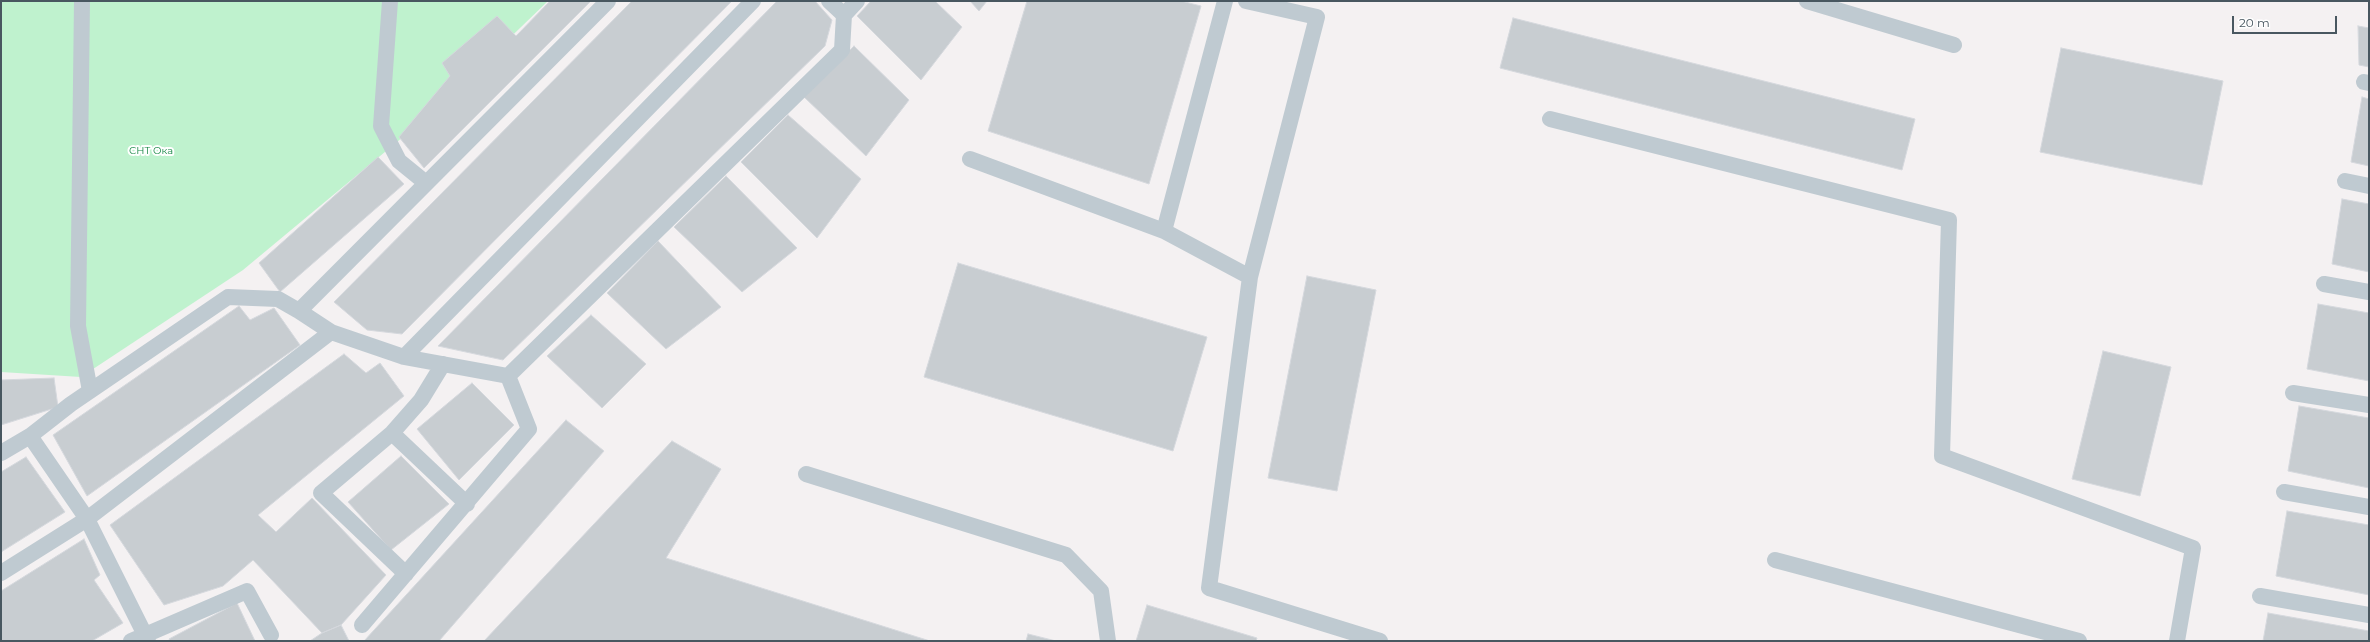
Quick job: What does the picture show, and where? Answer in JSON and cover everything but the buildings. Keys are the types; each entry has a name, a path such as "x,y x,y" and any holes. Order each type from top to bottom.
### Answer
{"lane":[{"path":"82,1 78,326 90,391"},
{"path":"390,1 381,126 399,161 426,183"},
{"path":"299,311 608,1"},
{"path":"404,357 753,1"},
{"path":"829,1 844,15"},
{"path":"508,376 842,50 844,15 857,1"},
{"path":"1164,231 1225,1"},
{"path":"1246,1 1317,17 1250,277 1209,588 1380,641"},
{"path":"1807,1 1954,45"},
{"path":"1550,119 1949,220 1942,456 2193,548 2177,641"},
{"path":"970,159 1164,231 1250,277"},
{"path":"2345,181 2369,186"},
{"path":"2324,284 2369,292"},
{"path":"1,453 30,436 90,391 228,297 278,299 331,332 404,357 508,376"},
{"path":"1,573 87,519 331,332"},
{"path":"406,574 322,493 392,433 421,400 443,364"},
{"path":"362,626 529,429 508,376"},
{"path":"2293,393 2369,405"},
{"path":"392,433 466,504"},
{"path":"30,436 87,519 141,639 247,591 271,635"},
{"path":"806,474 1066,555 1101,591 1108,641"},
{"path":"2284,492 2369,507"},
{"path":"1775,560 2079,641"},
{"path":"2260,596 2369,615"}],"green space":[{"name":"СНТ Ока","path":"1,1 548,1 433,112 243,270 81,377 1,372"}]}
